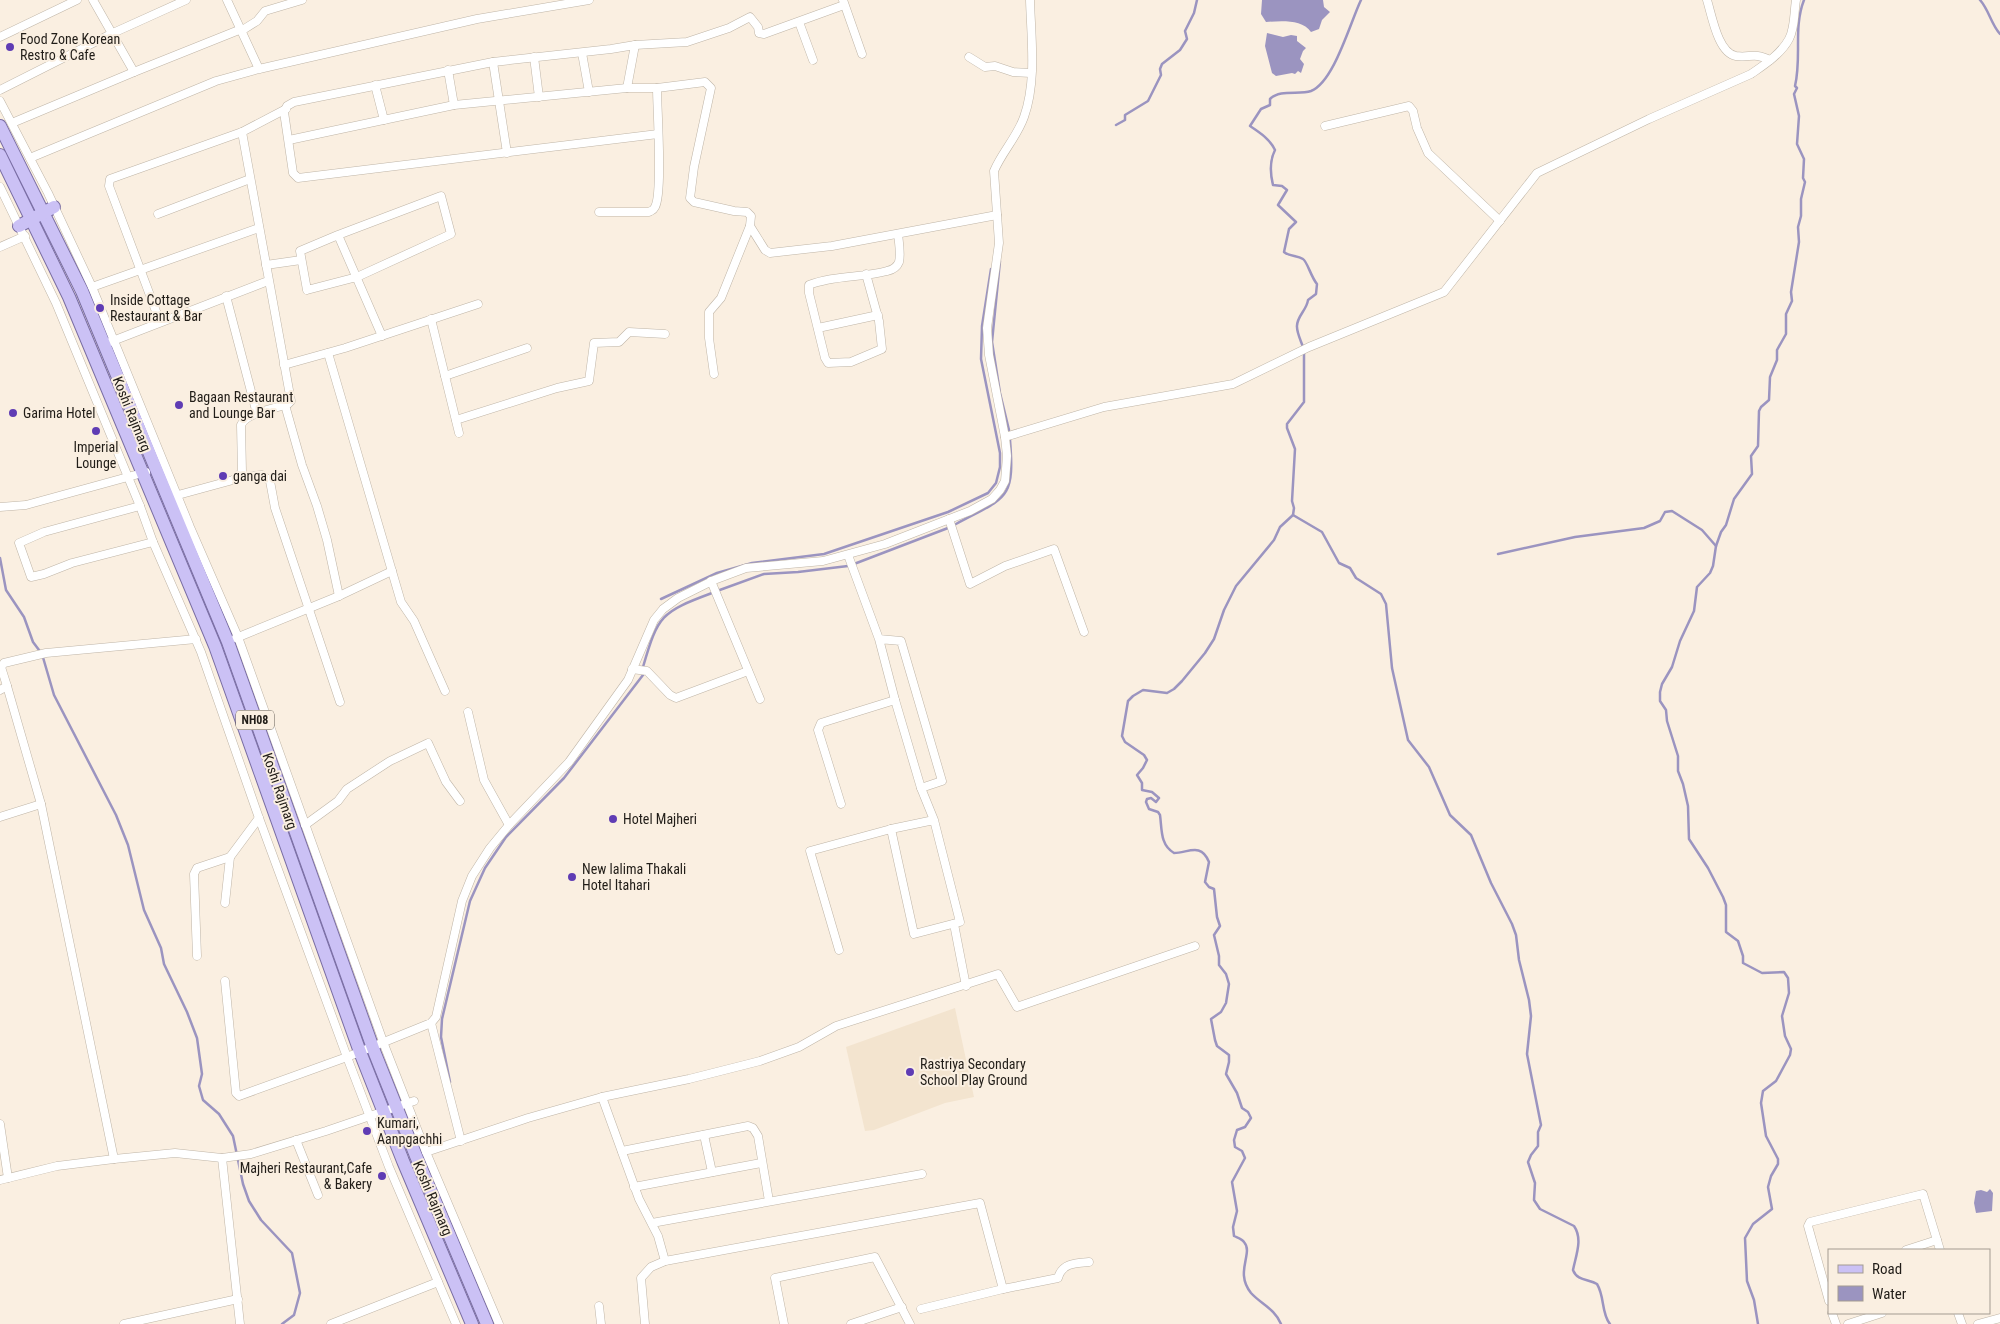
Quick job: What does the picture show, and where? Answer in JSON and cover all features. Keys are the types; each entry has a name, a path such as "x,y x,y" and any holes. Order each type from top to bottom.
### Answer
{"main road":[{"name":"Koshi Rajmarg","path":"6,124 49,210 82,291 109,343 233,639 378,1044 406,1103 487,1324"},
{"name":"Koshi Rajmarg","path":"0,155 69,297 215,646 360,1052 472,1324"},
{"path":"22,231 32,219 49,210"}],"street":[{"path":"0,37 77,0"},
{"path":"94,0 134,72"},
{"path":"0,90 113,33 186,0"},
{"path":"226,0 259,69"},
{"path":"6,124 240,30 257,21 265,10 302,0"},
{"path":"30,158 216,81 259,69 477,18 589,0"},
{"path":"225,981 236,1093 239,1096 347,1057 431,1023 436,1017 462,901 472,876 490,848 509,825 568,762 628,680 654,620 663,609 678,598 711,581 746,568 804,564 848,555 885,544 981,506 992,499 1000,490 1005,481 1006,437 989,355 987,328 999,243 994,171 998,160 1016,136 1025,115 1030,92 1030,0"},
{"path":"1706,0 1722,48 1738,57 1760,55 1770,60"},
{"path":"1006,437 1104,407 1233,384 1305,349 1444,292 1538,173 1649,119 1751,74 1770,60 1789,39 1796,0"},
{"path":"160,322 109,186 110,179 242,132 286,109 294,102 375,84 493,62 635,45 687,42 730,28 750,18 758,27 759,33 764,34 799,22 843,3 862,54"},
{"path":"799,22 813,60"},
{"path":"627,88 635,45"},
{"path":"582,52 589,92"},
{"path":"534,57 539,97"},
{"path":"969,58 985,67 995,66 1013,72 1031,73"},
{"path":"493,62 508,152"},
{"path":"448,70 454,104"},
{"path":"289,140 454,104 627,88 657,88 705,82 710,85 711,92 689,195 694,202 747,212 751,216 750,226 721,298 709,312 709,338 714,374"},
{"path":"375,84 384,120"},
{"path":"599,212 649,212 653,210 657,201 659,184 657,88"},
{"path":"0,100 6,124 30,158 49,210 92,287 109,343 268,281"},
{"path":"1325,126 1409,106 1428,153 1500,221"},
{"path":"286,109 284,112 293,173 298,178 658,134"},
{"path":"178,494 233,480 238,477 242,472 240,425 244,419 285,405 291,399 242,132"},
{"path":"158,214 250,179"},
{"path":"0,187 56,303 153,542 202,652 259,818 347,1057 456,1324"},
{"path":"441,196 451,234 357,277 306,290 301,260 300,251 441,196"},
{"path":"750,226 765,250 770,253 832,246 997,215"},
{"path":"92,287 259,228"},
{"path":"0,247 22,231"},
{"path":"866,274 878,315 882,349 851,362 828,363 825,358 809,293 809,285 827,280 866,274 888,271 895,268 899,262 898,234"},
{"path":"338,235 382,336"},
{"path":"266,265 301,260"},
{"path":"226,296 257,414"},
{"path":"284,364 328,353 478,304"},
{"path":"818,328 878,315"},
{"path":"432,319 459,433"},
{"path":"456,420 558,388 589,381 594,343 619,342 629,332 665,334"},
{"path":"445,376 528,348"},
{"path":"328,353 403,606 414,621 445,691"},
{"path":"285,405 302,465 327,540 338,596"},
{"path":"0,507 26,505 128,478 160,466 178,494 305,825 378,1044"},
{"path":"238,477 262,475 270,481 275,508 340,702"},
{"path":"140,506 44,532 19,543 31,577 72,563 153,542"},
{"path":"949,519 970,584 1005,566 1054,549 1084,632"},
{"path":"848,555 879,639 921,788 934,820 960,922 914,934 891,829"},
{"path":"202,652 338,596 392,571"},
{"path":"711,581 760,699"},
{"path":"114,1159 42,804 3,688 1,662 46,653 196,639"},
{"path":"879,639 901,641 942,781 921,788"},
{"path":"632,669 648,672 670,695 676,698 748,671"},
{"path":"841,804 818,730 820,723 895,700"},
{"path":"468,712 484,780 509,825"},
{"path":"305,825 338,801 347,789 390,761 428,743 446,782 460,801"},
{"path":"0,818 42,804"},
{"path":"225,903 230,857 259,818"},
{"path":"839,950 810,851 891,829 934,820"},
{"path":"197,956 194,874 197,868 230,857"},
{"path":"954,924 966,986"},
{"path":"426,1152 528,1118 602,1097 690,1079 760,1061 798,1047 836,1026 966,986 998,974 1017,1007 1195,946"},
{"path":"431,1023 460,1141"},
{"path":"602,1097 634,1187 658,1236 665,1261"},
{"path":"0,1124 4,1179 57,1166 114,1159 176,1153 222,1158 244,1155 296,1140 406,1103 499,1324"},
{"path":"622,1151 748,1126 753,1128 758,1136 769,1202"},
{"path":"704,1135 712,1172"},
{"path":"296,1140 318,1195"},
{"path":"222,1158 240,1324"},
{"path":"634,1187 761,1163"},
{"path":"652,1223 922,1174"},
{"path":"1828,1293 1826,1278 1808,1226 1810,1222 1924,1194 1940,1249"},
{"path":"645,1324 642,1278 651,1267 665,1261 980,1203 1003,1290"},
{"path":"1909,1249 1937,1240"},
{"path":"784,1324 775,1278 875,1257 910,1324"},
{"path":"921,1309 1058,1278 1059,1272 1066,1266 1090,1262"},
{"path":"335,1323 438,1282"},
{"path":"124,1324 238,1299"},
{"path":"599,1306 601,1324"},
{"path":"851,1324 902,1308"},
{"path":"1848,1324 1879,1314"},
{"path":"1978,1324 2000,1318"}],"shaded area":[{"name":"Rastriya Secondary School Play Ground","path":"955,1008 974,1097 945,1103 874,1130 865,1131 846,1047"}],"water":[{"path":"1262,0 1323,0 1324,7 1330,12 1322,20 1319,29 1311,32 1297,23 1284,21 1266,22 1261,14"},
{"path":"1267,33 1283,37 1297,36 1297,41 1306,48 1300,59 1304,64 1301,73 1298,71 1295,74 1276,76 1272,73 1265,46"},
{"path":"1990,1189 1993,1193 1992,1211 1976,1213 1974,1203 1976,1191 1987,1192"}],"waterway":[{"path":"1116,125 1125,120 1125,115 1148,101 1161,75 1160,69 1162,64 1180,50 1187,39 1185,31 1194,13 1197,0"},
{"path":"1303,347 1297,323 1308,300 1316,294 1317,284 1305,260 1284,252 1289,229 1296,222 1278,205 1287,190 1282,186 1273,185 1271,168 1275,150 1261,133 1250,126 1261,109 1270,105 1270,99 1274,96 1284,93 1311,91 1327,76 1340,51 1361,0"},
{"path":"1758,1324 1754,1300 1747,1281 1745,1238 1753,1224 1772,1209 1768,1187 1771,1176 1778,1164 1778,1159 1766,1136 1761,1103 1763,1091 1776,1081 1790,1055 1791,1049 1785,1036 1782,1016 1789,993 1788,978 1784,972 1762,973 1743,963 1743,956 1738,941 1726,932 1726,905 1723,897 1708,868 1689,839 1688,806 1678,771 1678,756 1667,721 1666,710 1660,701 1660,692 1694,611 1697,587 1710,573 1713,566 1716,546 1721,532 1726,525 1734,499 1752,474 1751,456 1758,446 1759,411 1769,400 1770,377 1777,360 1777,350 1786,334 1786,314 1792,301 1791,292 1799,242 1798,227 1801,216 1801,199 1805,182 1803,178 1804,159 1797,144 1799,116 1794,94 1797,88 1795,86 1798,64 1799,21 1804,0"},
{"path":"1980,0 2000,34"},
{"path":"1000,261 992,342 1000,393 1009,430"},
{"path":"661,599 717,573 752,563 824,554 948,512 988,493 996,483 1000,467 1000,453 981,359 982,326 991,269"},
{"path":"1281,1324 1272,1310 1255,1297 1246,1285 1244,1278 1246,1246 1242,1240 1234,1236 1233,1227 1237,1211 1232,1182 1245,1158 1242,1151 1235,1147 1234,1140 1237,1130 1245,1127 1251,1118 1248,1112 1242,1108 1237,1093 1226,1074 1229,1055 1217,1046 1211,1019 1221,1012 1226,1003 1229,984 1226,974 1219,965 1214,935 1220,926 1217,917 1214,889 1205,882 1209,862 1206,856 1198,850 1174,853 1166,846 1162,836 1160,815 1158,812 1149,809 1146,802 1147,799 1151,798 1156,802 1159,798 1152,792 1142,790 1142,783 1137,775 1147,760 1144,755 1125,742 1122,736 1128,701 1143,690 1167,693 1182,681 1214,639 1224,610 1236,586 1274,540 1280,527 1293,515 1295,449 1287,424 1304,402 1304,352"},
{"path":"956,524 996,502 1004,495 1011,475 1010,440"},
{"path":"1498,554 1575,537 1644,528 1660,521 1665,512 1672,511 1702,530 1716,546"},
{"path":"1293,515 1322,532 1339,563 1350,568 1356,578 1381,594 1386,604 1392,668 1408,740 1429,767 1450,815 1471,835 1491,883 1512,924 1516,935 1519,960 1529,1000 1531,1016 1527,1054 1541,1125 1538,1132 1538,1146 1528,1162 1535,1183 1534,1200 1540,1209 1574,1226 1577,1231 1578,1242 1573,1270 1580,1278 1597,1284 1605,1315 1610,1324"},
{"path":"854,564 948,528"},
{"path":"0,558 6,590 24,617 33,642 42,654 54,695 116,815 128,845 144,910 161,948 164,964 197,1038 202,1074 199,1086 203,1100 219,1114 233,1136 243,1184 249,1201 261,1220 292,1253 300,1293 294,1315 282,1324"},
{"path":"717,591 764,574 848,566"},
{"path":"643,667 653,636 664,618 682,605 712,593"},
{"path":"450,1082 441,1037 442,1019 470,901 485,868 506,837 564,778 643,675"}],"place":[{"name":"Food Zone Korean Restro & Cafe","path":"10,47"},
{"name":"Inside Cottage Restaurant & Bar","path":"100,308"},
{"name":"Bagaan Restaurant and Lounge Bar","path":"179,405"},
{"name":"Garima Hotel","path":"13,413"},
{"name":"Imperial Lounge","path":"96,431"},
{"name":"ganga dai","path":"223,476"},
{"name":"Hotel Majheri","path":"613,819"},
{"name":"New lalima Thakali Hotel Itahari","path":"572,877"},
{"name":"Rastriya Secondary School Play Ground","path":"910,1072"},
{"name":"Kumari, Aanpgachhi","path":"367,1131"},
{"name":"Majheri Restaurant,Cafe & Bakery","path":"382,1176"}]}
